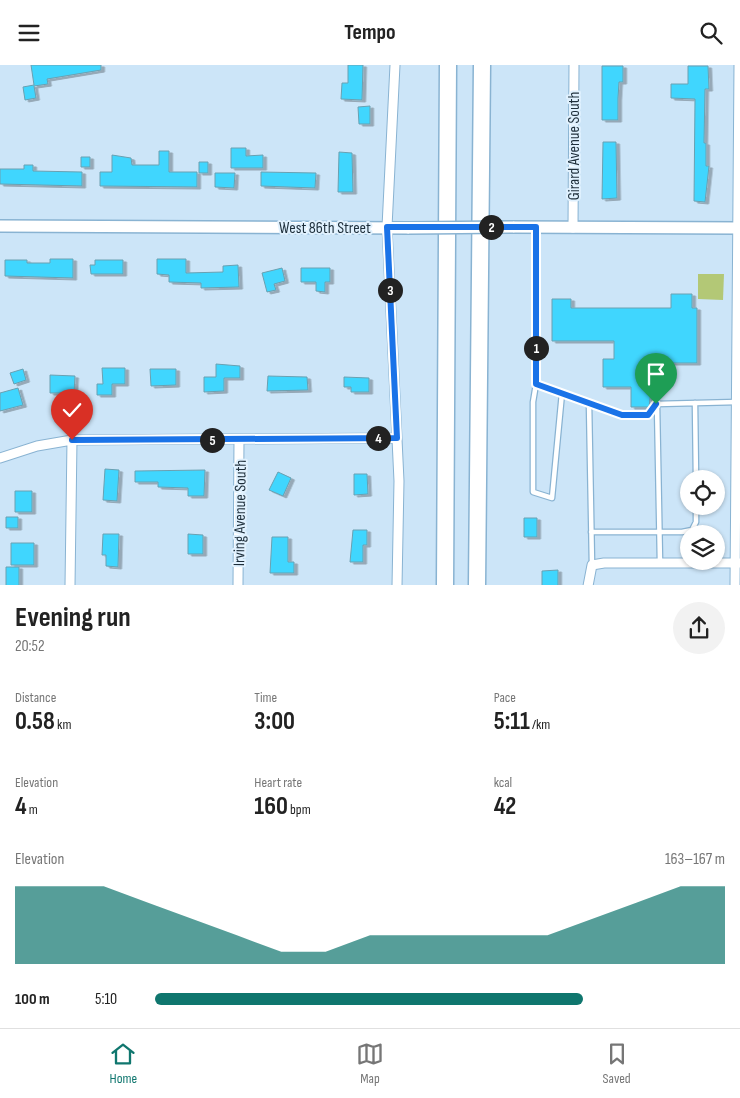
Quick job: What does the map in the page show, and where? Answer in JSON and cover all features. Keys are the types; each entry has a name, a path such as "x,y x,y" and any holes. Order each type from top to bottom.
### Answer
{"highway":[{"path":"445,585 448,65"},
{"path":"477,585 482,65"}],"street":[{"path":"395,65 387,227 399,481 397,585"},
{"name":"Girard Avenue South","path":"573,227 574,65"},
{"path":"735,585 738,563 739,65"},
{"name":"West 86th Street","path":"0,226 739,229"},
{"path":"0,458 38,445 72,440 397,438"},
{"path":"70,585 72,440"},
{"name":"Irving Avenue South","path":"238,585 240,440"},
{"path":"588,585 592,565 604,563 738,563"}],"lane":[{"path":"536,227 536,384 533,402 533,492 552,498 562,393"},
{"path":"536,384 622,415 648,415 656,404"},
{"path":"656,404 737,402"},
{"path":"589,403 592,565"},
{"path":"695,403 696,470"},
{"path":"656,404 660,563"},
{"path":"591,532 682,532 692,530 696,522 696,515"}],"green space":[{"path":"698,274 724,274 723,300 698,299"}],"building":[{"path":"31,65 101,65 101,70 47,79 48,84 34,86 36,98 25,100 23,87 34,85"},
{"path":"348,65 363,65 362,100 341,99 342,83 348,83"},
{"path":"602,66 623,66 623,82 619,82 618,120 602,120"},
{"path":"688,66 708,66 709,89 705,89 704,143 706,143 706,166 709,166 705,202 694,201 695,99 671,98 671,84 688,84"},
{"path":"370,106 370,124 359,124 358,107"},
{"path":"603,142 616,142 617,198 602,199"},
{"path":"231,148 246,148 246,156 263,155 263,168 231,168"},
{"path":"159,151 169,151 169,172 197,172 197,187 100,186 100,172 112,172 112,155 131,158 132,165 159,165"},
{"path":"339,152 352,153 353,192 338,192"},
{"path":"81,157 90,157 90,167 81,167"},
{"path":"199,162 208,162 208,173 199,173"},
{"path":"24,165 33,165 33,171 82,172 82,186 0,184 0,169 24,169"},
{"path":"261,172 316,173 315,188 261,186"},
{"path":"215,173 235,173 234,188 215,187"},
{"path":"50,259 73,259 73,278 5,276 5,260 27,260 27,263 50,263"},
{"path":"157,259 186,259 186,273 223,272 223,266 238,265 239,287 201,288 201,283 169,282 169,275 157,274"},
{"path":"95,260 123,260 123,274 91,274 90,265 95,265"},
{"path":"282,268 285,281 274,284 276,290 267,292 262,273"},
{"path":"301,268 330,268 330,282 325,282 325,292 316,291 316,282 301,282"},
{"path":"671,294 692,294 692,308 697,308 697,363 659,363 659,391 651,391 649,407 631,407 631,387 603,387 603,359 614,359 614,341 552,341 552,299 571,299 571,308 671,308"},
{"path":"216,364 240,366 240,378 224,378 224,391 204,392 204,377 216,377"},
{"path":"102,368 125,368 125,384 112,384 112,395 97,395 97,384 103,384"},
{"path":"23,369 26,380 14,384 10,373"},
{"path":"150,369 176,369 176,385 151,386"},
{"path":"50,375 75,376 74,393 50,393"},
{"path":"268,376 307,377 308,390 267,391"},
{"path":"344,377 369,378 369,392 351,392 351,387 344,387"},
{"path":"18,388 23,405 0,411 0,393"},
{"path":"105,469 119,470 117,501 103,500"},
{"path":"205,470 204,496 188,496 188,488 158,487 158,482 135,482 135,471"},
{"path":"278,472 291,478 283,496 269,490"},
{"path":"354,474 367,474 368,494 354,495"},
{"path":"15,491 32,491 32,512 15,512"},
{"path":"6,517 18,517 18,528 6,528"},
{"path":"524,518 537,518 537,537 524,537"},
{"path":"353,530 367,530 367,545 363,545 363,562 350,562"},
{"path":"103,534 119,534 118,567 106,566 106,555 102,555"},
{"path":"188,534 203,535 203,554 188,554"},
{"path":"272,537 288,537 288,562 294,562 294,573 270,573"},
{"path":"11,543 34,543 34,565 11,565"},
{"path":"6,567 19,567 19,585 6,585"},
{"path":"558,570 558,585 542,585 542,571"}],"route":[{"path":"72,440 397,438 387,227 536,227 536,384 622,415 648,415 656,404"}]}
